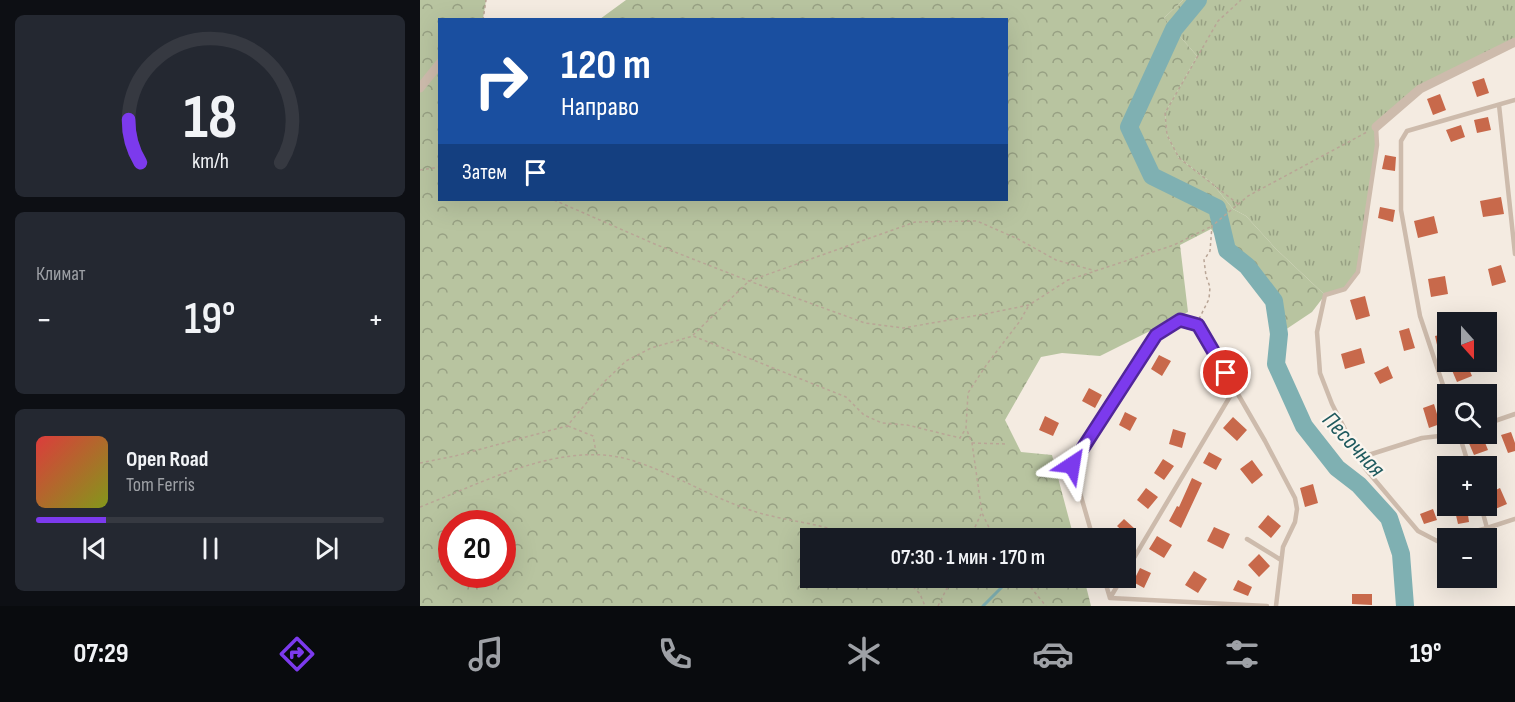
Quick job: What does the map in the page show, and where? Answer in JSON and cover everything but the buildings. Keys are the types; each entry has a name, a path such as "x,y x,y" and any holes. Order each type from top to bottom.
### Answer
{"street":[{"path":"1376,127 1420,89 1515,42"},
{"path":"420,87 438,65"}],"lane":[{"path":"1443,384 1420,316 1401,210 1401,141 1407,131 1515,100"},
{"path":"1499,105 1515,254"},
{"path":"1376,127 1377,145 1358,272 1345,289 1324,295 1317,332 1320,373 1332,404 1364,467 1418,531 1437,541"},
{"path":"1090,528 1072,465 1156,335 1180,320 1198,325 1295,498 1297,509 1295,522 1283,547 1276,606"},
{"path":"1136,554 1235,388"},
{"path":"1497,420 1515,414"},
{"path":"1359,458 1422,438 1437,436"},
{"path":"1483,516 1487,528 1515,519"},
{"path":"1247,539 1281,560"},
{"path":"1107,588 1110,598"},
{"path":"1110,598 1116,588"},
{"path":"1110,598 1267,606"}],"path":[{"path":"483,18 486,0"},
{"path":"1239,204 1179,158 1167,135 1165,113 1218,21 1241,0"},
{"path":"556,201 657,245 749,281 865,323 903,328 1029,305 1068,280 1174,244 1213,225 1248,196 1376,127"},
{"path":"420,170 438,167"},
{"path":"420,463 567,426 604,381 626,361 651,348 693,336 749,281 915,222 976,221 1018,239 1056,260 1096,271"},
{"path":"1198,325 1199,315 1209,299 1210,287 1204,260 1210,251 1213,225"},
{"path":"989,528 982,513 972,443 966,428 968,393 1029,305"},
{"path":"693,336 846,397 864,416 882,423 907,425 960,438 966,428"},
{"path":"567,426 593,436 596,454"},
{"path":"972,443 1007,444"},
{"path":"420,507 532,463 596,454 636,461 749,510 824,528"},
{"path":"975,528 982,513"},
{"path":"914,588 925,606"},
{"path":"938,606 947,588"},
{"path":"1031,588 1046,606"}],"green space":[{"path":"420,0 486,0 483,18 438,18 438,201 1008,201 1008,18 601,18 626,0 1183,0 1164,18 1197,56 1165,113 1167,135 1179,158 1212,183 1233,209 1246,216 1276,249 1325,295 1312,312 1279,334 1274,301 1247,266 1227,250 1211,229 1180,245 1188,312 1100,356 1062,353 1041,357 1005,420 1021,452 1052,455 1071,528 800,528 800,588 1086,588 1091,606 420,606"},
{"path":"1183,0 1515,0 1515,42 1420,89 1376,127 1377,145 1358,272 1345,289 1325,295 1276,249 1246,216 1233,209 1212,183 1179,158 1167,135 1165,113 1197,56 1164,18"}],"waterway":[{"name":"Песочная","path":"1198,0 1174,29 1129,127 1152,176 1217,208 1227,250 1247,266 1274,301 1279,334 1276,364 1304,426 1337,468 1359,485 1389,518 1401,554 1405,606"},
{"path":"983,606 1001,588"}],"route":[{"path":"1072,465 1156,335 1180,320 1198,325 1226,373"}]}
